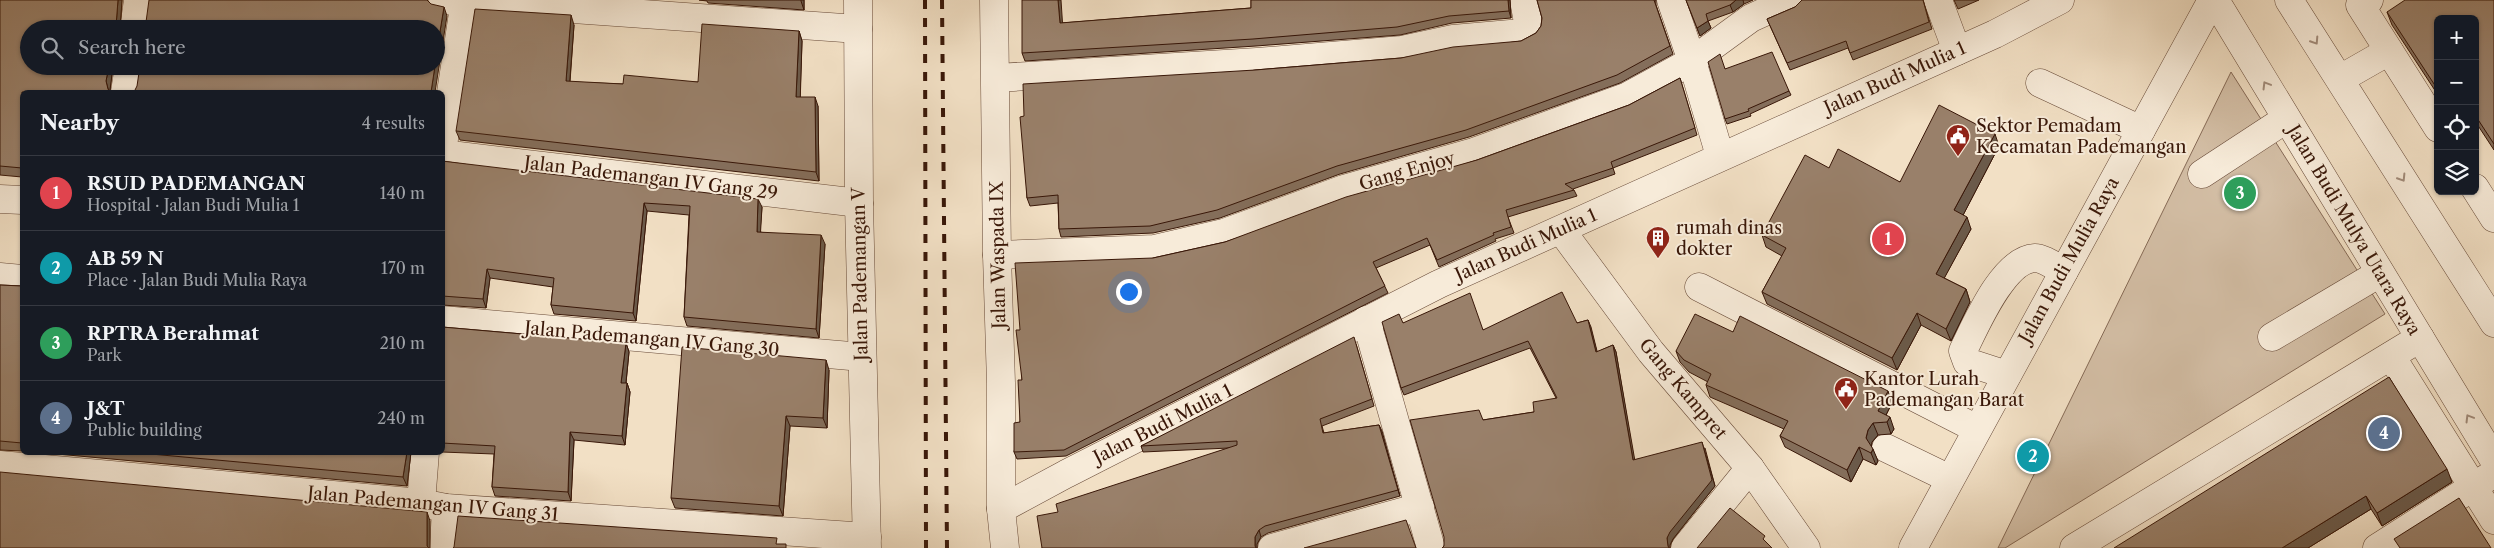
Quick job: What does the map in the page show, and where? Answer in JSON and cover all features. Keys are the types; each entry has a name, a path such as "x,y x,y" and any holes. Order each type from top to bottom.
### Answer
{"street":[{"path":"135,20 138,0"},
{"name":"Jalan Pademangan V","path":"858,0 859,203 867,542"},
{"name":"Jalan Waspada IX","path":"994,0 997,255 1001,383 1001,510 1005,548"},
{"path":"996,78 1257,62 1402,50 1453,39 1522,34 1529,28 1524,0"},
{"path":"1671,0 1692,61 1720,156"},
{"name":"Gang Enjoy","path":"997,255 1155,249 1224,233 1344,189 1474,152 1626,97 1692,61 1751,18 1791,0"},
{"path":"1938,0 1957,51"},
{"name":"Jalan Budi Mulia 1","path":"1001,510 1066,474 1439,284 1720,156 1995,34 2060,0"},
{"name":"Jalan Budi Mulya Utara Raya","path":"2214,0 2494,460"},
{"name":"Jalan Budi Mulia Raya","path":"1913,548 2214,0"},
{"path":"2289,0 2494,323"},
{"path":"2369,0 2360,5 2434,122"},
{"path":"445,123 457,1 858,29"},
{"path":"2340,79 2389,51"},
{"path":"125,90 128,75"},
{"path":"2040,83 2141,130"},
{"path":"2202,174 2286,119"},
{"name":"Jalan Pademangan IV Gang 29","path":"445,153 859,203"},
{"path":"2479,194 2494,218"},
{"path":"0,199 20,200"},
{"name":"Gang Kampret","path":"1560,230 1650,352 1750,468 1806,548"},
{"path":"2007,375 1967,362 1963,351 1980,317 2005,276 2020,262 2036,258 2064,271"},
{"path":"2272,337 2380,273"},
{"path":"0,277 20,279"},
{"path":"1699,287 1977,429"},
{"name":"Jalan Pademangan IV Gang 30","path":"445,320 862,357"},
{"path":"1366,320 1431,548"},
{"path":"2074,548 2420,338"},
{"path":"2391,356 2484,480 2494,520"},
{"path":"1886,448 1950,479"},
{"path":"426,455 434,506 444,548"},
{"name":"Jalan Pademangan IV Gang 31","path":"0,465 434,506 867,542"},
{"path":"1684,548 1750,468"},
{"path":"2377,548 2484,480"},
{"path":"1272,548 1420,507"}],"shaded area":[{"path":"2231,72 2385,314 2005,548 1998,548"}],"building":[{"path":"0,0 118,0 116,20 20,20 20,75 107,75 106,81 109,90 20,90 20,168 0,166"},
{"path":"149,0 427,0 431,4 444,7 442,20 146,20"},
{"path":"1022,0 1058,0 1060,23 1251,8 1251,0 1508,0 1509,11 1449,16 1397,27 1253,39 1022,53"},
{"path":"1537,0 1654,0 1670,46 1617,75 1466,130 1337,166 1217,210 1150,226 1059,229 1058,195 1027,198 1020,117 1024,116 1023,84 1255,70 1401,58 1453,47 1521,41 1536,33 1541,26 1542,18"},
{"path":"1686,0 1736,0 1730,5 1706,14 1708,21 1697,28"},
{"path":"1802,0 1923,0 1929,22 1850,53 1846,41 1787,63 1767,19 1795,7"},
{"path":"2405,0 2494,0 2494,144 2479,121 2479,15 2434,15 2434,84 2387,12"},
{"path":"475,9 571,15 566,81 623,84 624,75 698,82 702,24 799,31 796,97 815,97 816,172 456,131"},
{"path":"1772,52 1789,91 1748,109 1749,111 1725,119 1708,62 1720,54 1725,69"},
{"path":"139,75 434,75 431,90 135,90"},
{"path":"1680,78 1695,128 1611,162 1613,168 1565,184 1574,190 1506,210 1511,227 1493,233 1494,235 1437,260 1427,238 1373,262 1385,286 1064,450 1014,452 1014,423 1020,422 1018,380 1022,380 1016,330 1020,330 1015,263 1153,258 1225,242 1346,197 1477,160 1629,105"},
{"path":"1939,105 1995,134 1954,210 1967,217 1936,274 1966,289 1946,329 1917,313 1892,358 1762,292 1786,248 1762,235 1805,155 1829,168 1838,149 1900,182"},
{"path":"445,161 758,199 757,232 821,235 816,329 684,317 690,206 644,203 633,313 551,305 554,278 487,269 483,299 445,296"},
{"path":"0,285 20,286 20,443 0,441"},
{"path":"1562,292 1577,323 1588,320 1596,352 1613,345 1633,460 1702,442 1712,480 1670,532 1667,538 1669,548 1442,548 1444,546 1444,537 1410,420 1479,410 1483,420 1534,412 1533,402 1557,398 1528,341 1401,388 1382,322 1399,314 1403,323 1470,293 1483,330"},
{"path":"1695,314 1733,332 1740,316 1888,391 1878,411 1890,417 1887,422 1873,423 1868,430 1866,438 1873,449 1871,453 1859,447 1847,470 1780,436 1788,421 1706,385 1711,374 1684,360 1676,351"},
{"path":"445,327 626,343 621,383 627,383 622,436 570,432 568,492 492,487 495,446 445,443"},
{"path":"1354,337 1372,399 1320,419 1323,433 1379,425 1398,490 1265,526 1259,530 1255,537 1256,548 1042,548 1037,516 1058,512 1056,504 1237,445 1237,441 1141,446"},
{"path":"682,347 826,360 823,418 786,416 779,506 671,498"},
{"path":"2389,377 2447,469 2377,513 2366,496 2282,548 2114,548"},
{"path":"162,455 407,455 403,477"},
{"path":"0,472 427,512 427,546 429,548 0,548"},
{"path":"2459,498 2491,548 2400,548 2394,539"},
{"path":"1730,508 1765,536 1763,539 1772,548 1697,548"},
{"path":"458,516 777,538 776,544 786,544 786,548 453,548"},
{"path":"1406,520 1416,548 1304,548"}],"railway":[{"path":"925,0 926,548"},
{"path":"942,0 947,548"}],"place":[{"name":"Sektor Pemadam Kecamatan Pademangan","path":"1958,157"},
{"name":"RPTRA Berahmat","path":"2240,193"},
{"name":"RSUD PADEMANGAN","path":"1888,239"},
{"name":"rumah dinas dokter","path":"1658,259"},
{"name":"Kantor Lurah Pademangan Barat","path":"1846,410"},
{"name":"J&T","path":"2384,433"},
{"name":"AB 59 N","path":"2033,456"}]}
